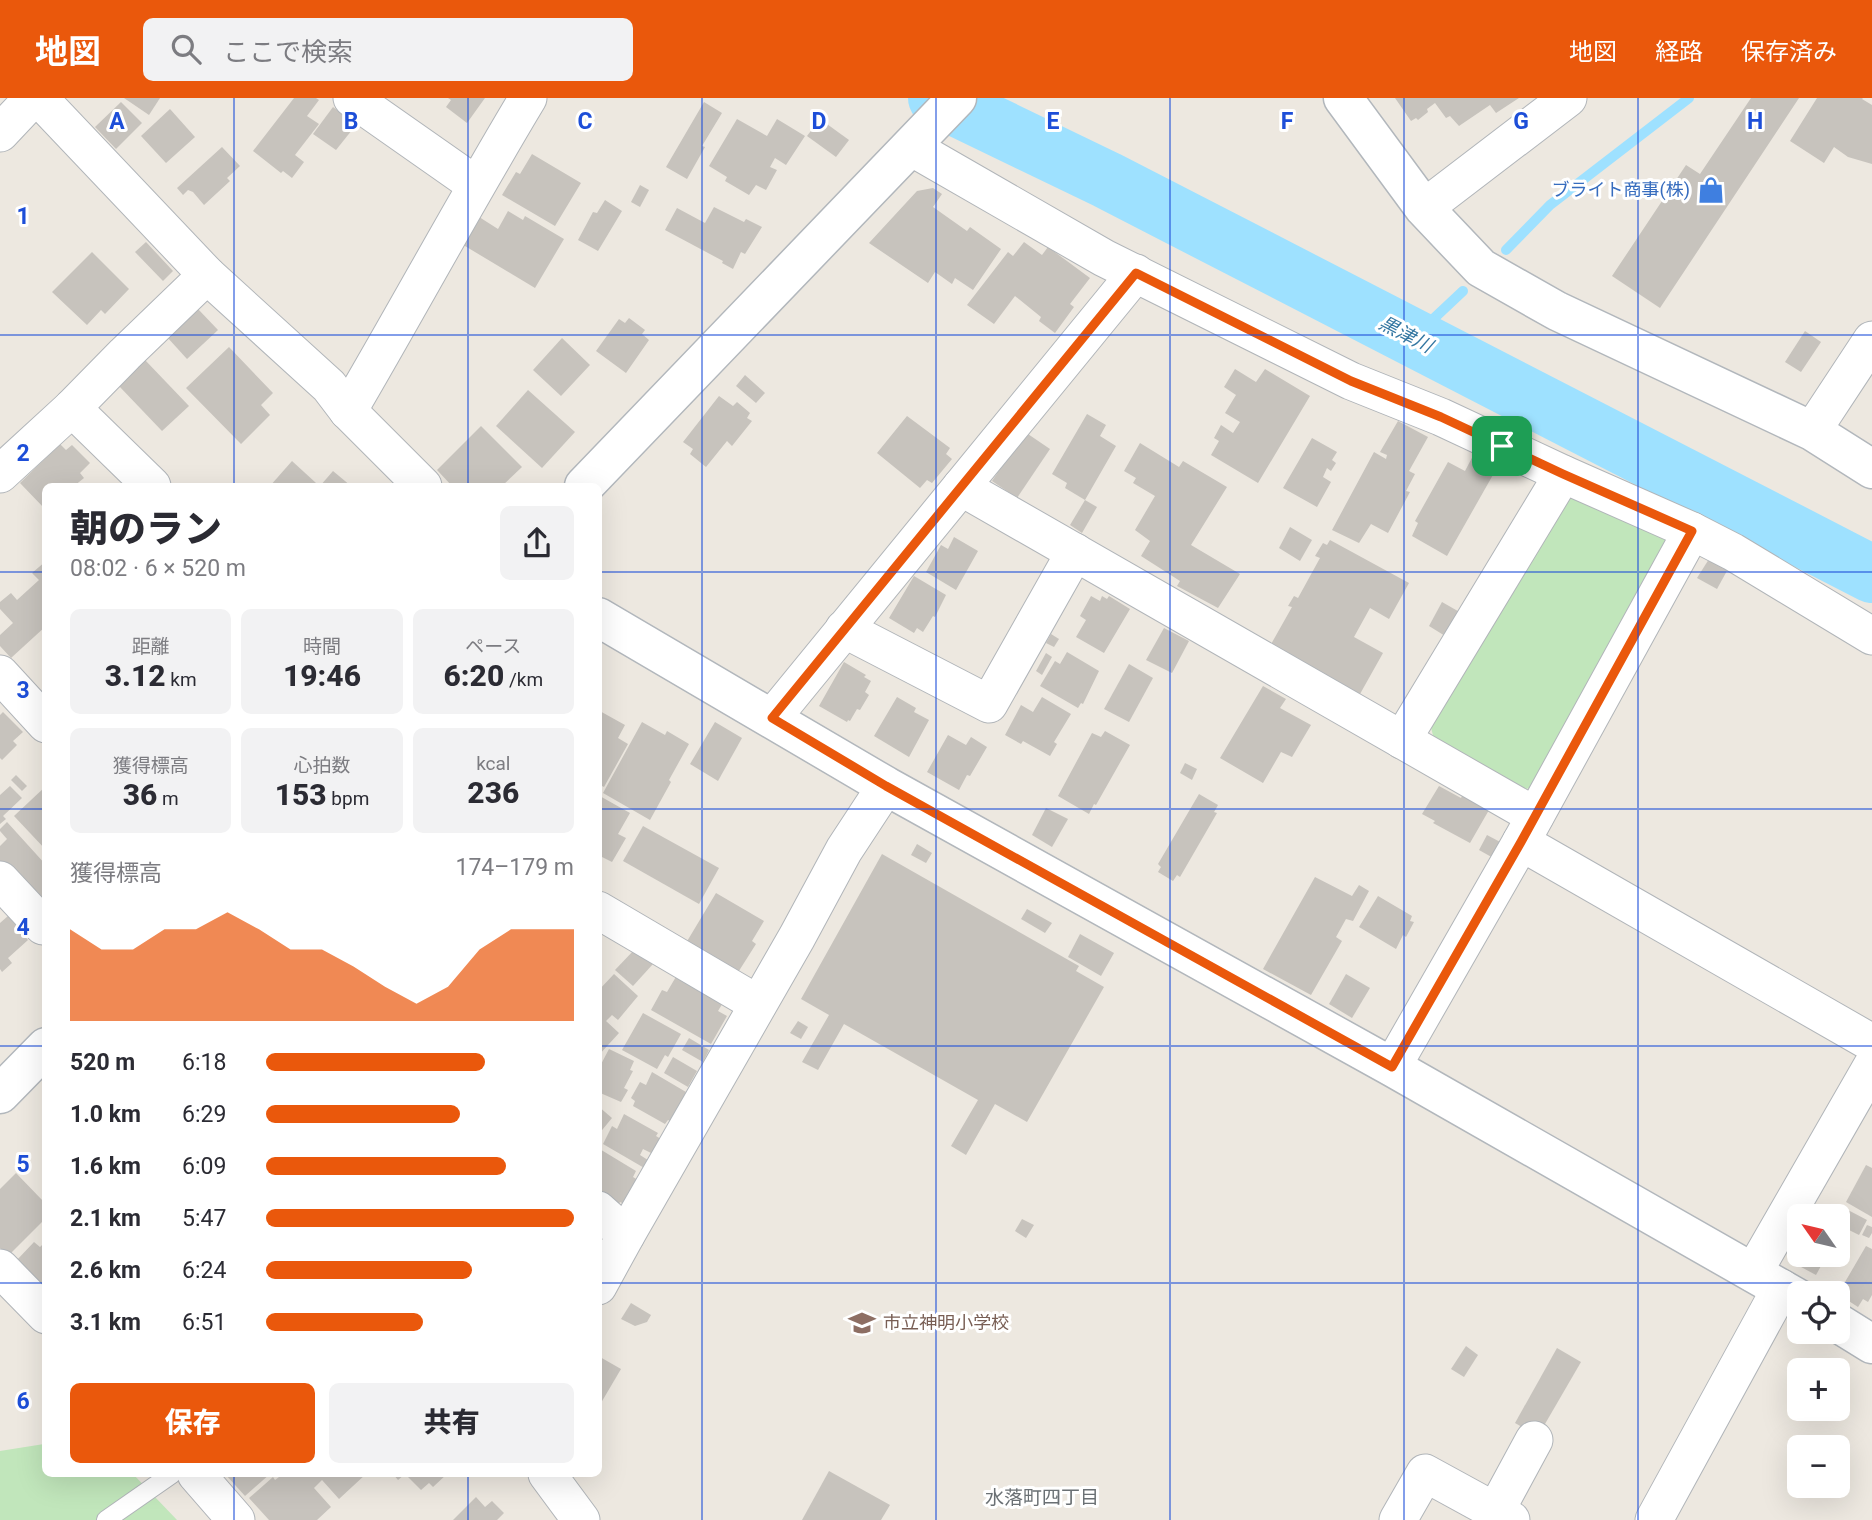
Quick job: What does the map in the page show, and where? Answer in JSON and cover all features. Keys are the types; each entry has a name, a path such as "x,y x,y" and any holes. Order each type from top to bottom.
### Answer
{"street":[{"path":"0,133 33,98"},
{"path":"39,98 207,275 329,386 348,411 420,483"},
{"path":"352,98 476,186"},
{"path":"348,411 528,98"},
{"path":"587,483 957,98"},
{"path":"1343,98 1424,208 1481,268 1557,311 1812,431 1872,469"},
{"path":"1424,208 1568,98"},
{"path":"911,147 1104,258 1351,381 1441,417 1692,531 1733,552 1872,636"},
{"path":"772,718 1136,273"},
{"path":"0,474 72,408 207,275"},
{"path":"1812,431 1872,340"},
{"path":"72,408 149,483"},
{"path":"1402,740 1563,474"},
{"path":"961,487 1402,740 1528,829 1872,1043"},
{"path":"1392,1067 1528,829 1692,531"},
{"path":"844,629 989,704 1075,552"},
{"path":"602,619 886,786 1392,1067 1778,1287"},
{"path":"0,674 42,720"},
{"path":"602,1279 844,850 886,786"},
{"path":"0,880 42,924"},
{"path":"602,912 758,1004"},
{"path":"0,1094 42,1051"},
{"path":"1654,1520 1778,1287 1872,1066"},
{"path":"602,1214 626,1235"},
{"path":"0,1268 42,1311"},
{"path":"1850,1330 1872,1344"},
{"path":"1398,1520 1425,1473 1503,1516 1534,1440"},
{"path":"199,1477 236,1520"},
{"path":"549,1477 581,1520"}],"lane":[{"path":"106,1520 168,1477"}],"green space":[{"path":"1574,489 1666,529 1671,550 1538,785 1520,791 1435,743 1429,720"},
{"path":"42,1444 42,1477 136,1477 177,1520 0,1520 0,1451"}],"building":[{"path":"124,98 160,98 149,115"},
{"path":"294,98 319,100 307,116 319,124 295,155 304,162 292,178 283,171 281,173 253,151"},
{"path":"448,98 485,98 467,123 446,107 451,100"},
{"path":"1395,98 1519,98 1496,113 1490,105 1459,126 1450,116 1446,118 1435,103 1418,120 1416,118 1411,121"},
{"path":"1751,98 1799,98 1660,308 1612,276 1686,165 1700,174"},
{"path":"1817,98 1863,98 1872,105 1872,164 1848,157 1834,147 1824,163 1790,141"},
{"path":"121,102 142,123 116,149 95,127"},
{"path":"704,102 722,113 702,146 705,147 687,179 666,167"},
{"path":"333,107 356,125 336,150 313,134"},
{"path":"170,109 195,137 166,163 141,136"},
{"path":"737,119 767,136 777,119 805,136 786,165 775,158 770,167 777,170 766,190 756,185 749,195 725,181 727,177 709,166"},
{"path":"820,119 849,140 836,157 807,136"},
{"path":"222,147 240,166 227,178 230,181 204,205 193,192 188,190 183,195 177,188"},
{"path":"532,154 581,183 555,226 502,195 516,172 520,174"},
{"path":"640,185 649,190 640,207 631,202"},
{"path":"933,188 942,194 933,207 967,231 970,227 1001,249 973,290 955,278 952,284 935,272 928,283 869,243 917,191"},
{"path":"605,200 622,211 598,251 578,240 593,212 597,213"},
{"path":"714,207 744,222 746,219 762,227 745,254 741,252 733,269 665,230 677,208 705,223"},
{"path":"508,211 523,220 525,216 564,239 535,288 460,243 476,215 498,229"},
{"path":"146,242 173,271 163,281 135,252"},
{"path":"1024,242 1042,255 1048,247 1090,278 1070,304 1074,307 1055,333 1039,321 1041,317 1015,296 994,324 967,305 1008,252 1013,256"},
{"path":"92,252 129,289 105,314 101,310 87,325 52,292"},
{"path":"198,309 218,330 187,359 167,337"},
{"path":"629,318 645,330 642,334 649,340 626,373 596,351 619,319 625,323"},
{"path":"1805,331 1821,342 1801,372 1785,362"},
{"path":"562,338 590,365 561,396 533,370"},
{"path":"229,347 273,393 261,405 270,415 241,444 186,388"},
{"path":"145,360 189,406 162,431 119,386"},
{"path":"1235,369 1256,382 1265,369 1310,396 1258,483 1211,455 1219,441 1214,438 1221,425 1233,433 1240,422 1225,413 1236,395 1224,387"},
{"path":"745,375 765,393 756,403 736,386"},
{"path":"528,390 575,432 542,468 496,426"},
{"path":"719,396 733,406 737,402 750,413 747,418 752,421 732,446 727,441 706,467 690,454 693,449 683,442"},
{"path":"1087,414 1106,425 1100,436 1116,446 1085,500 1065,488 1067,483 1052,474"},
{"path":"907,416 950,448 946,454 952,459 932,483 927,480 920,488 877,453"},
{"path":"1398,421 1428,437 1409,471 1415,474 1406,491 1410,492 1388,533 1371,524 1359,543 1332,530 1374,452 1386,459 1387,455 1380,452"},
{"path":"481,426 522,467 505,483 449,483 437,470"},
{"path":"1025,432 1050,449 1017,498 992,481"},
{"path":"1312,438 1337,452 1332,460 1336,463 1331,471 1327,468 1323,477 1331,482 1317,507 1283,488"},
{"path":"1140,443 1179,467 1183,461 1227,487 1191,545 1240,574 1218,608 1177,586 1180,581 1141,556 1150,541 1135,530 1155,496 1133,483 1136,478 1124,471"},
{"path":"60,444 66,450 72,445 90,463 80,473 84,478 78,483 42,483 42,506 20,483"},
{"path":"1475,452 1498,466 1447,556 1412,536 1418,523 1415,521 1448,462 1465,471"},
{"path":"292,461 316,483 273,483"},
{"path":"333,471 347,483 323,483"},
{"path":"1085,500 1097,507 1082,533 1070,525"},
{"path":"1290,527 1312,540 1300,561 1279,548"},
{"path":"954,537 978,551 956,590 926,572 941,545 948,549"},
{"path":"1330,540 1409,583 1389,619 1370,608 1354,637 1383,653 1360,694 1270,646 1292,607 1288,606 1294,596 1298,598 1320,558 1315,556 1323,543 1327,545"},
{"path":"1709,559 1728,569 1717,589 1697,578"},
{"path":"42,564 42,630 11,658 0,646 0,635 13,623 0,609 0,602 11,593 17,600 39,580 32,573"},
{"path":"914,576 946,595 935,617 933,616 923,632 917,628 914,633 889,618"},
{"path":"1091,596 1100,601 1102,596 1107,599 1109,596 1130,609 1104,653 1076,637 1086,620 1080,616"},
{"path":"1442,602 1463,614 1450,639 1429,626"},
{"path":"1164,628 1189,641 1172,673 1146,660"},
{"path":"1051,634 1059,639 1054,647 1046,643"},
{"path":"1067,652 1099,671 1083,704 1078,708 1040,686 1055,661 1060,664"},
{"path":"1046,653 1052,657 1042,675 1036,671"},
{"path":"844,662 871,681 865,692 869,695 860,710 857,709 847,722 819,706"},
{"path":"1129,664 1153,678 1129,722 1104,709"},
{"path":"1263,686 1286,699 1280,708 1311,725 1292,757 1281,752 1263,783 1220,758"},
{"path":"897,697 916,708 914,712 929,720 909,757 874,736"},
{"path":"1042,697 1071,714 1054,742 1057,744 1050,756 1023,741 1021,744 1005,735 1021,705 1033,712"},
{"path":"3,712 23,732 13,741 17,745 2,760 0,715"},
{"path":"602,712 625,725 618,738 628,744 604,787"},
{"path":"642,722 665,735 667,731 689,744 650,820 603,793"},
{"path":"715,722 742,738 718,781 690,764"},
{"path":"1105,731 1130,745 1089,814 1058,796 1092,733 1101,737"},
{"path":"948,735 966,745 971,737 987,747 959,790 927,772"},
{"path":"1185,763 1197,769 1192,780 1180,773"},
{"path":"16,775 27,786 22,791 11,780"},
{"path":"10,786 22,798 3,816 6,819 0,824 0,795"},
{"path":"1439,786 1461,798 1463,794 1489,810 1470,843 1422,814"},
{"path":"42,790 42,846 14,816"},
{"path":"1199,794 1218,805 1214,812 1217,813 1180,877 1177,875 1173,881 1158,872 1161,867 1158,864"},
{"path":"602,797 630,813 618,834 626,838 612,862 602,857"},
{"path":"1046,808 1068,819 1052,847 1032,835"},
{"path":"7,822 42,861 40,899 0,865 0,846 7,839 0,829"},
{"path":"643,826 719,868 699,904 623,861"},
{"path":"1487,835 1504,844 1495,859 1479,850"},
{"path":"917,844 932,853 926,863 911,855"},
{"path":"882,854 1079,966 1076,971 1104,987 1027,1122 995,1104 966,1155 951,1146 978,1100 844,1024 818,1070 802,1062 829,1015 801,999"},
{"path":"1315,877 1352,896 1359,885 1369,891 1353,921 1346,919 1336,937 1342,941 1311,995 1263,969"},
{"path":"716,893 764,921 752,941 756,944 737,974 686,943"},
{"path":"1378,896 1412,916 1410,921 1414,922 1396,949 1359,927"},
{"path":"1027,909 1052,923 1045,933 1021,919"},
{"path":"8,916 28,940 8,958 12,963 2,972 0,923"},
{"path":"1080,934 1114,953 1101,976 1068,957"},
{"path":"635,949 653,964 633,986 615,970"},
{"path":"614,974 638,996 618,1020 612,1015 606,1021 619,1033 602,1052 602,987"},
{"path":"1346,974 1370,988 1352,1018 1329,1004"},
{"path":"677,975 724,1001 718,1011 727,1016 711,1044 651,1010 662,990 667,992"},
{"path":"643,1013 681,1034 668,1057 665,1055 657,1069 622,1050"},
{"path":"798,1021 808,1027 801,1039 790,1033"},
{"path":"689,1038 709,1050 703,1062 682,1050"},
{"path":"609,1049 634,1061 630,1070 633,1071 624,1088 628,1090 621,1102 602,1094 602,1062"},
{"path":"673,1057 697,1071 688,1087 664,1073"},
{"path":"652,1072 686,1092 670,1121 665,1124 633,1106 635,1101 631,1098 640,1082 646,1085"},
{"path":"602,1109 612,1118 602,1130"},
{"path":"624,1114 658,1133 656,1136 661,1139 653,1154 643,1149 640,1155 651,1162 646,1169 603,1144 612,1126 617,1129"},
{"path":"602,1150 636,1171 633,1177 638,1180 624,1204 620,1202 618,1206 602,1196"},
{"path":"1866,1165 1872,1168 1872,1217 1846,1202"},
{"path":"16,1173 42,1200 42,1222 8,1256 0,1248 0,1189"},
{"path":"1850,1211 1867,1220 1859,1235 1850,1230"},
{"path":"1022,1219 1034,1225 1026,1238 1015,1231"},
{"path":"1867,1225 1872,1227 1869,1238 1862,1235"},
{"path":"34,1242 40,1247 42,1245 42,1286 16,1261"},
{"path":"1866,1246 1872,1249 1872,1295 1868,1302 1863,1299 1858,1307 1850,1302 1850,1281 1846,1281"},
{"path":"1801,1267 1820,1267 1816,1275"},
{"path":"631,1303 651,1315 647,1322 635,1326 621,1319"},
{"path":"1466,1346 1478,1355 1464,1377 1451,1369"},
{"path":"1557,1348 1581,1362 1538,1436 1515,1423"},
{"path":"602,1358 621,1369 602,1401"},
{"path":"829,1471 890,1505 881,1520 802,1520"},
{"path":"228,1477 267,1477 245,1496"},
{"path":"273,1477 275,1480 279,1477 363,1477 339,1499 322,1480 314,1488 331,1507 317,1520 269,1520 249,1498"},
{"path":"408,1477 444,1477 433,1487 429,1483 421,1490"},
{"path":"476,1497 485,1507 492,1501 504,1513 497,1520 453,1520"}],"waterway":[{"name":"黒津川","path":"937,98 1107,180 1872,574"},
{"path":"1506,250 1550,205 1689,98"},
{"path":"1413,338 1463,291"}],"place":[{"name":"ブライト商事(株)","path":"1711,190"},
{"name":"市立神明小学校","path":"862,1323"}],"district":[{"name":"水落町四丁目","path":"1042,1497"}],"route":[{"path":"1136,273 1351,381 1441,417 1502,446 1692,531 1521,842 1392,1067 886,786 772,718 1136,273"}]}
